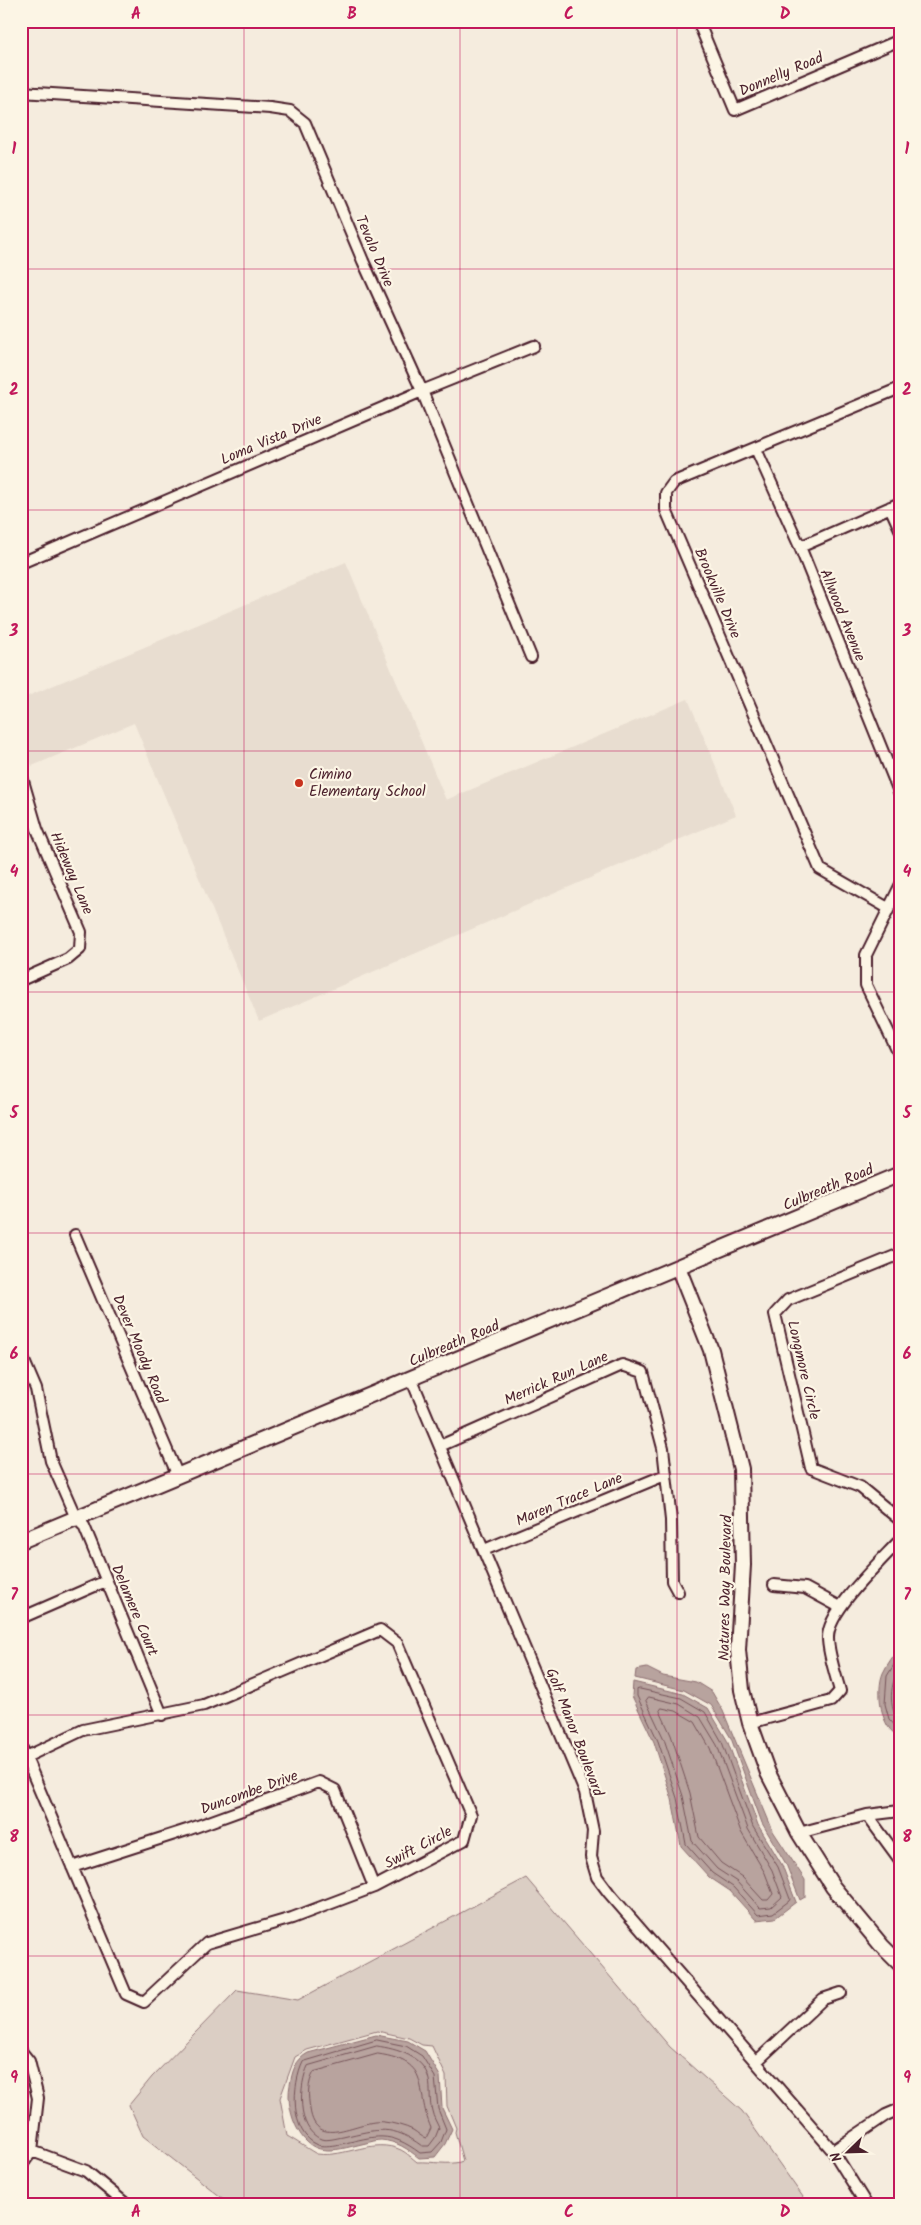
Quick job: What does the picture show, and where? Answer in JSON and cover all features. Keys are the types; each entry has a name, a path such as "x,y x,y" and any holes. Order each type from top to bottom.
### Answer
{"street":[{"name":"Donnelly Road","path":"698,21 735,110 900,40"},
{"name":"Tevalo Drive","path":"21,92 290,111 305,123 363,261 422,391 531,657"},
{"name":"Loma Vista Drive","path":"21,563 422,391 534,346"},
{"name":"Brookville Drive","path":"888,908 820,869 666,510 666,493 674,482 900,388"},
{"name":"Allwood Avenue","path":"756,449 800,547 900,794"},
{"path":"800,547 895,505 900,529"},
{"name":"Hideway Lane","path":"21,774 37,829 81,932 80,949 68,959 21,980"},
{"path":"899,1055 866,985 866,955 900,886"},
{"name":"Culbreath Road","path":"21,1541 900,1174"},
{"name":"Dever Moody Road","path":"75,1235 178,1476"},
{"name":"Longmore Circle","path":"900,1254 788,1300 775,1314 811,1468 860,1487 900,1520"},
{"name":"Natures Way Boulevard","path":"678,1267 711,1350 741,1469 743,1565 738,1650 742,1690 750,1723 768,1773 799,1833 833,1887 882,1946 900,1964"},
{"name":"Delamere Court","path":"21,1360 24,1361 36,1389 51,1461 76,1518 84,1526 162,1715"},
{"name":"Merrick Run Lane","path":"440,1446 622,1365 643,1372 663,1448 671,1520 672,1581 678,1592"},
{"name":"Golf Manor Boulevard","path":"411,1378 585,1792 593,1831 591,1857 598,1877 609,1893 833,2150 866,2204"},
{"name":"Maren Trace Lane","path":"484,1550 665,1475"},
{"path":"750,1723 831,1701 840,1691 828,1638 831,1622 840,1607 900,1540"},
{"path":"21,1618 106,1582"},
{"path":"774,1585 805,1588 840,1607"},
{"name":"Swift Circle","path":"21,1746 126,1994 144,2002 207,1943 292,1918 374,1887 464,1840 471,1815 397,1643 380,1630 204,1705 83,1730 26,1756"},
{"name":"Duncombe Drive","path":"72,1867 187,1830 319,1782 335,1790 374,1887"},
{"path":"799,1833 867,1815 900,1811"},
{"path":"867,1815 900,1860"},
{"path":"756,2062 822,1999 841,1993"},
{"path":"21,2051 29,2061 38,2098 32,2151 21,2166"},
{"path":"833,2150 886,2115 900,2109"},
{"path":"32,2151 86,2171 126,2204"}],"shaded area":[{"name":"Cimino Elementary School","path":"346,562 446,800 688,699 736,815 259,1021 134,723 32,766 21,733 21,699"},
{"path":"526,1878 670,2047 742,2111 808,2204 230,2204 143,2136 129,2105 152,2077 237,1990 298,2000","holes":["377,2031 409,2038 422,2045 432,2046 446,2076 447,2106 456,2128 455,2132 463,2161 453,2163 417,2162 401,2150 380,2146 338,2153 317,2154 287,2136 280,2098 295,2057 307,2050"]}],"water":[{"path":"900,1647 900,1736 893,1733 884,1718 881,1709 880,1689 883,1673"},
{"path":"647,1668 663,1676 696,1682 712,1692 723,1711 773,1831 805,1880 805,1897 800,1900 786,1864 762,1823 731,1738 711,1705 684,1690 635,1678 636,1670"},
{"path":"633,1682 683,1694 708,1708 727,1740 758,1825 782,1865 796,1902 775,1918 756,1920 730,1891 709,1877 681,1846 672,1799 654,1742 632,1696"},
{"path":"376,2035 408,2041 425,2051 440,2076 442,2108 452,2129 445,2144 435,2157 419,2158 402,2146 381,2140 346,2148 319,2149 304,2139 298,2130 290,2108 289,2090 293,2071 300,2059 308,2053"}],"place":[{"name":"Cimino Elementary School","path":"299,783"}]}
